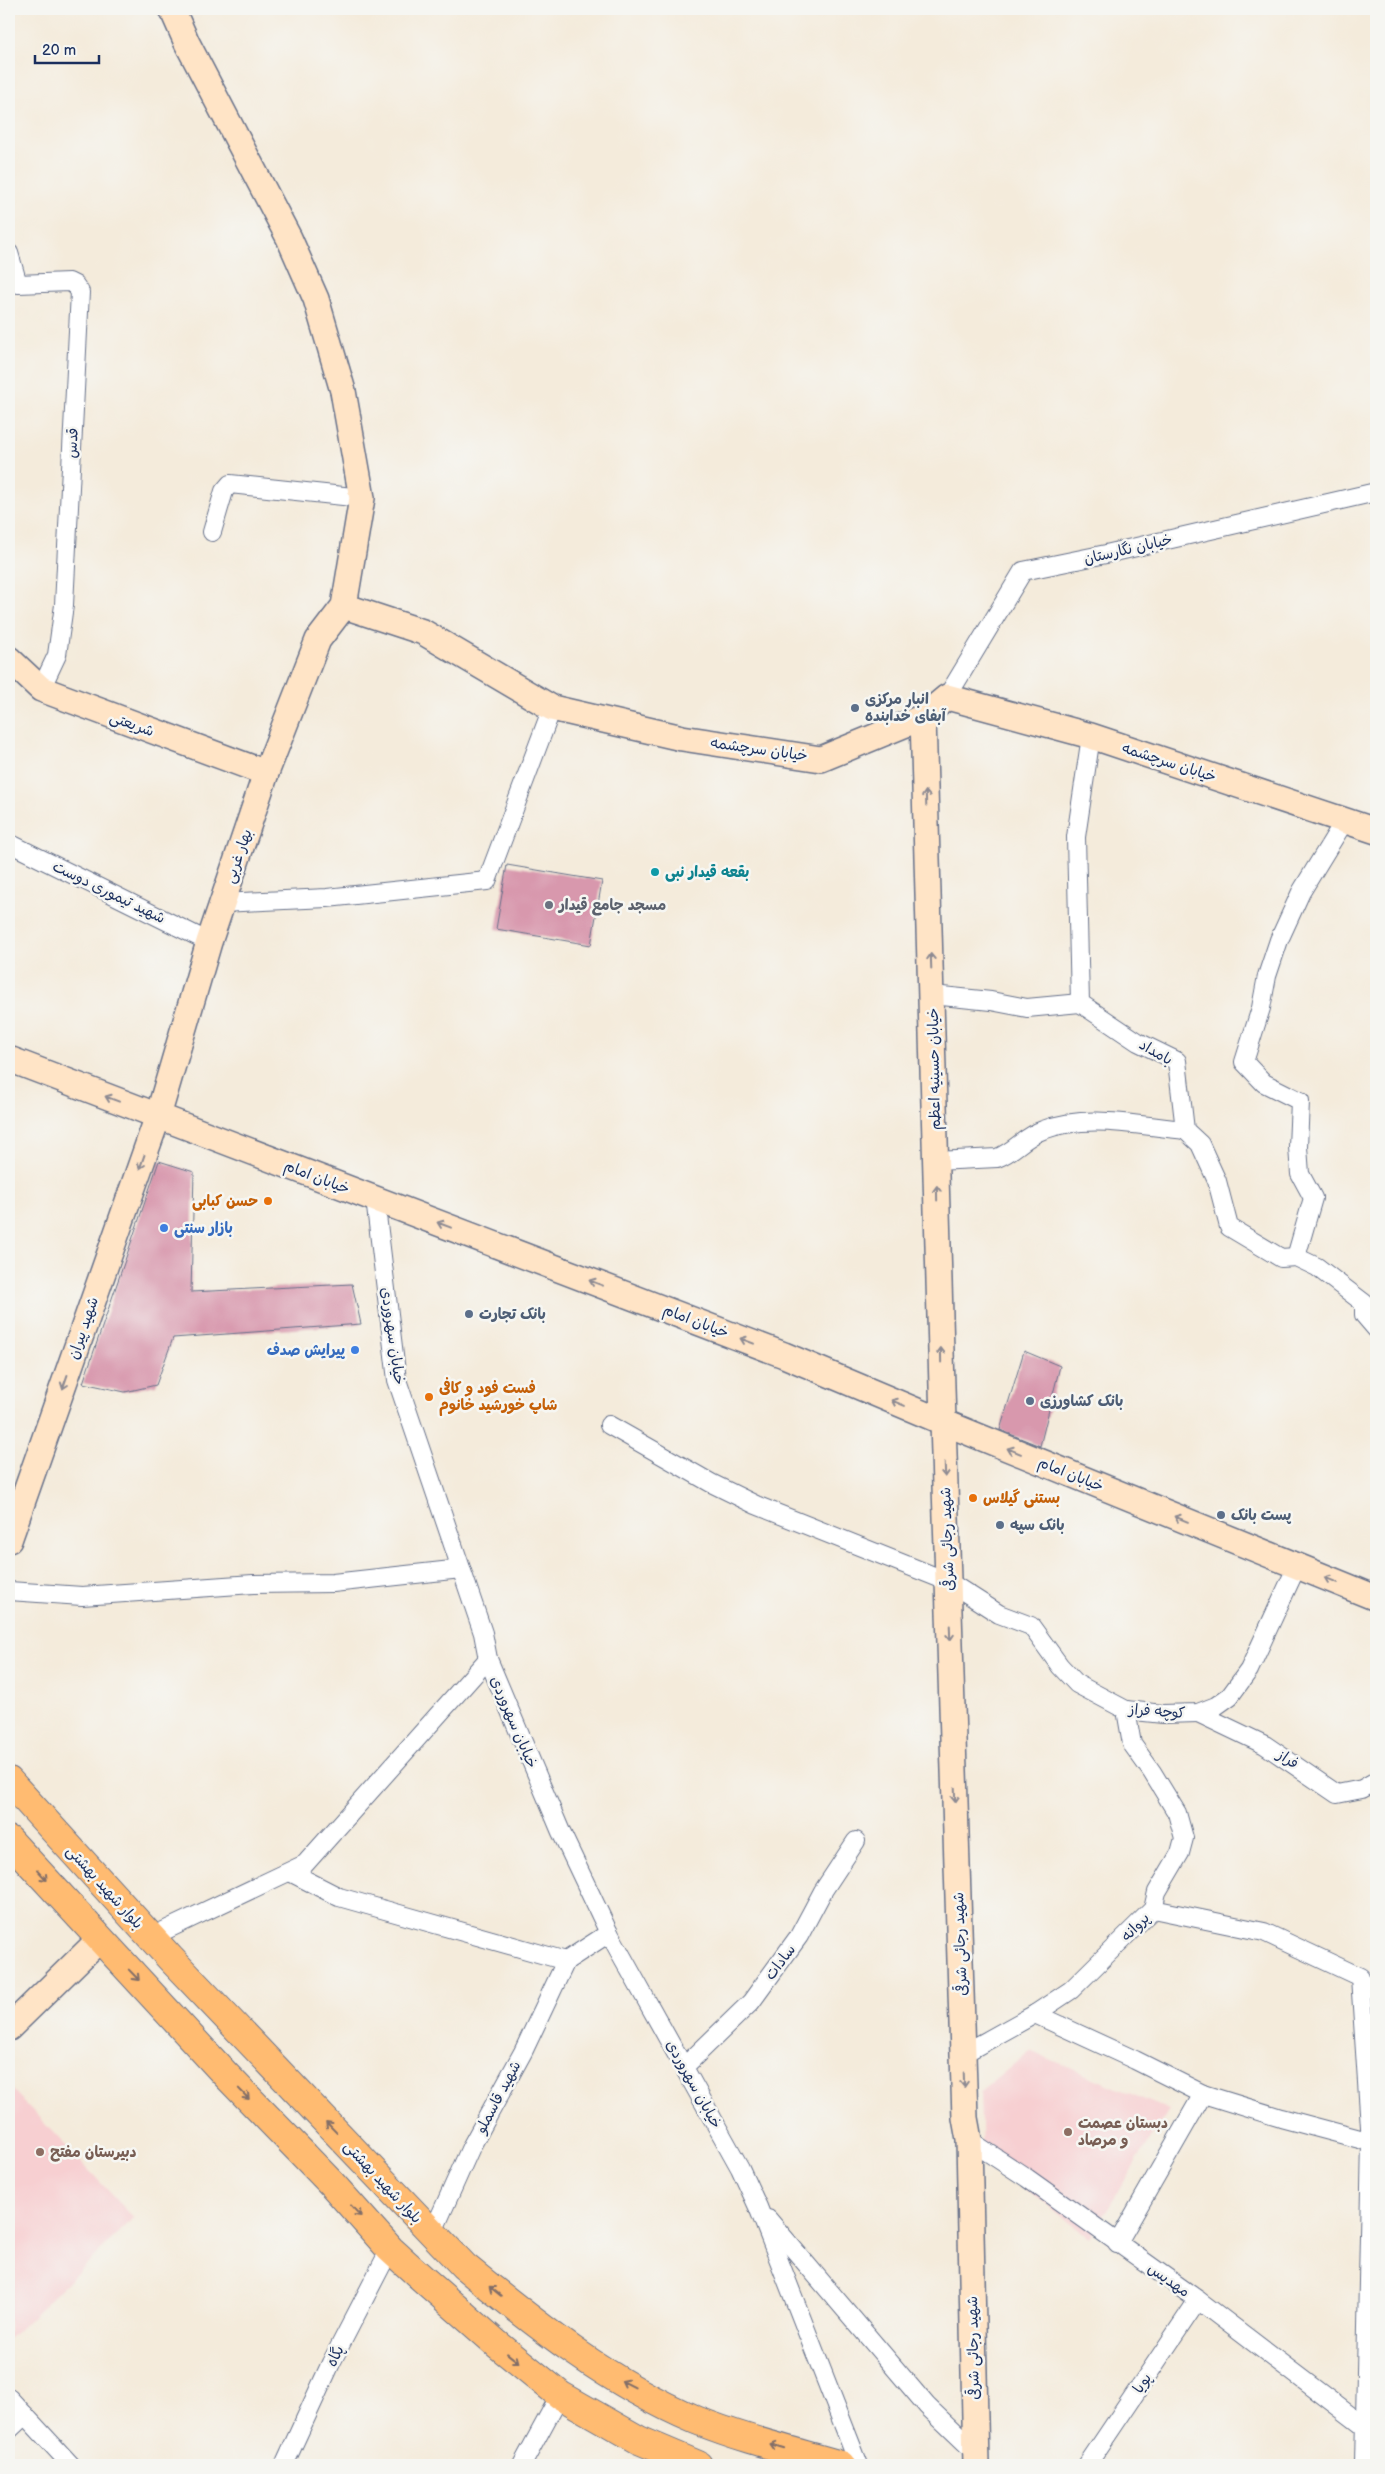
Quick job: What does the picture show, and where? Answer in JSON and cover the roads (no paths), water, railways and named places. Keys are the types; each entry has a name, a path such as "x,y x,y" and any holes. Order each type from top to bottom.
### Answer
{"main road":[{"name":"بلوار شهید بهشتی","path":"9,1781 151,1937 464,2266 508,2302 609,2375 696,2420 841,2465"},
{"path":"9,1840 390,2248 497,2344 560,2395 684,2463"},
{"path":"91,1930 85,1903 93,1893 111,1892"}],"street":[{"path":"172,9 187,43 289,238 316,299 343,391 362,498 344,606"},
{"name":"قدس","path":"9,253 18,284 69,282 75,285 80,292 64,605 57,655 41,689"},
{"path":"212,532 224,491 230,484 362,498"},
{"name":"خیابان نگارستان","path":"947,697 1023,571 1106,554 1376,492"},
{"name":"خیابان سرچشمه","path":"344,606 423,632 552,708 682,738 821,758 923,717 947,697 1091,736 1376,831"},
{"name":"بهار غربی","path":"158,1116 209,942 266,773 318,640 344,606"},
{"name":"شریعتی","path":"9,659 41,689 266,773"},
{"path":"222,903 327,898 487,881 552,708"},
{"name":"خیابان حسینیه اعظم","path":"923,717 943,1422"},
{"path":"932,995 991,1001 1027,1008 1080,1003 1076,837 1091,736"},
{"path":"1296,1257 1313,1198 1300,1174 1298,1146 1300,1101 1264,1083 1244,1062 1262,1008 1267,976 1279,940 1301,892 1345,820"},
{"name":"شهید تیموری دوست","path":"9,843 209,942"},
{"name":"بامداد","path":"1080,1003 1138,1042 1177,1061 1185,1130"},
{"name":"خیابان امام","path":"9,1060 775,1351 943,1422 1297,1566 1374,1592"},
{"name":"شهید پیران","path":"9,1540 158,1116"},
{"path":"936,1162 1005,1156 1022,1140 1043,1130 1084,1120 1185,1130 1200,1144 1217,1181 1229,1227 1281,1258 1296,1257 1317,1267 1364,1302 1364,1315 1376,1329"},
{"name":"خیابان سهروردی","path":"375,1199 397,1380 483,1632 488,1659 560,1832 609,1933 740,2168 758,2207 860,2465"},
{"name":"شهید رجائی شرقی","path":"943,1422 967,2129 976,2459"},
{"name":"کوچه فراز","path":"609,1425 756,1505 949,1582 999,1614 1031,1626 1060,1666 1077,1684 1126,1710 1163,1714 1198,1713 1216,1706 1230,1696 1249,1670 1297,1566"},
{"path":"9,1592 82,1596 253,1584 333,1583 462,1569"},
{"path":"151,1937 305,1864 488,1659"},
{"name":"پروانه","path":"963,2054 1035,2014 1071,1990 1153,1909 1157,1892 1180,1853 1184,1838 1177,1813 1132,1744 1126,1710"},
{"name":"فراز","path":"1198,1713 1265,1745 1337,1794 1362,1789 1376,1781"},
{"name":"سادات","path":"684,2067 751,2002 799,1936 823,1891 856,1841"},
{"path":"290,1872 339,1897 566,1961 609,1933"},
{"path":"1153,1909 1264,1932 1360,1977 1371,2142 1364,2465"},
{"path":"9,2028 71,1970 91,1930"},
{"name":"شهید قاسملو","path":"432,2234 471,2147 523,2052 566,1961"},
{"path":"1035,2014 1203,2094 1280,2118 1371,2142"},
{"path":"1117,2244 1203,2094"},
{"name":"مهدیس","path":"967,2129 1027,2178 1198,2300 1365,2427"},
{"name":"خیابان سهروردی","path":"758,2207 927,2406 976,2459"},
{"name":"پگاه","path":"284,2465 331,2363 390,2248"},
{"name":"پویا","path":"1087,2465 1198,2300"},
{"path":"522,2465 560,2395"},
{"path":"9,2398 71,2465"},
{"path":"9,2430 25,2415"}],"place":[{"name":"انبار مرکزی آبفای خدابنده","path":"855,708"},
{"name":"بقعه قیدار نبی","path":"655,872"},
{"name":"مسجد جامع قیدار","path":"549,905"},
{"name":"حسن کبابی","path":"268,1201"},
{"name":"بازار سنتی","path":"164,1228"},
{"name":"بانک تجارت","path":"469,1314"},
{"name":"پیرایش صدف","path":"355,1350"},
{"name":"فست فود و کافی شاپ خورشید خانوم","path":"429,1397"},
{"name":"بانک کشاورزی","path":"1030,1401"},
{"name":"بستنی گیلاس","path":"973,1498"},
{"name":"پست بانک","path":"1221,1515"},
{"name":"بانک سپه","path":"1000,1525"},
{"name":"دبستان عصمت و مرصاد","path":"1068,2132"},
{"name":"دبیرستان مفتح","path":"40,2152"}]}
